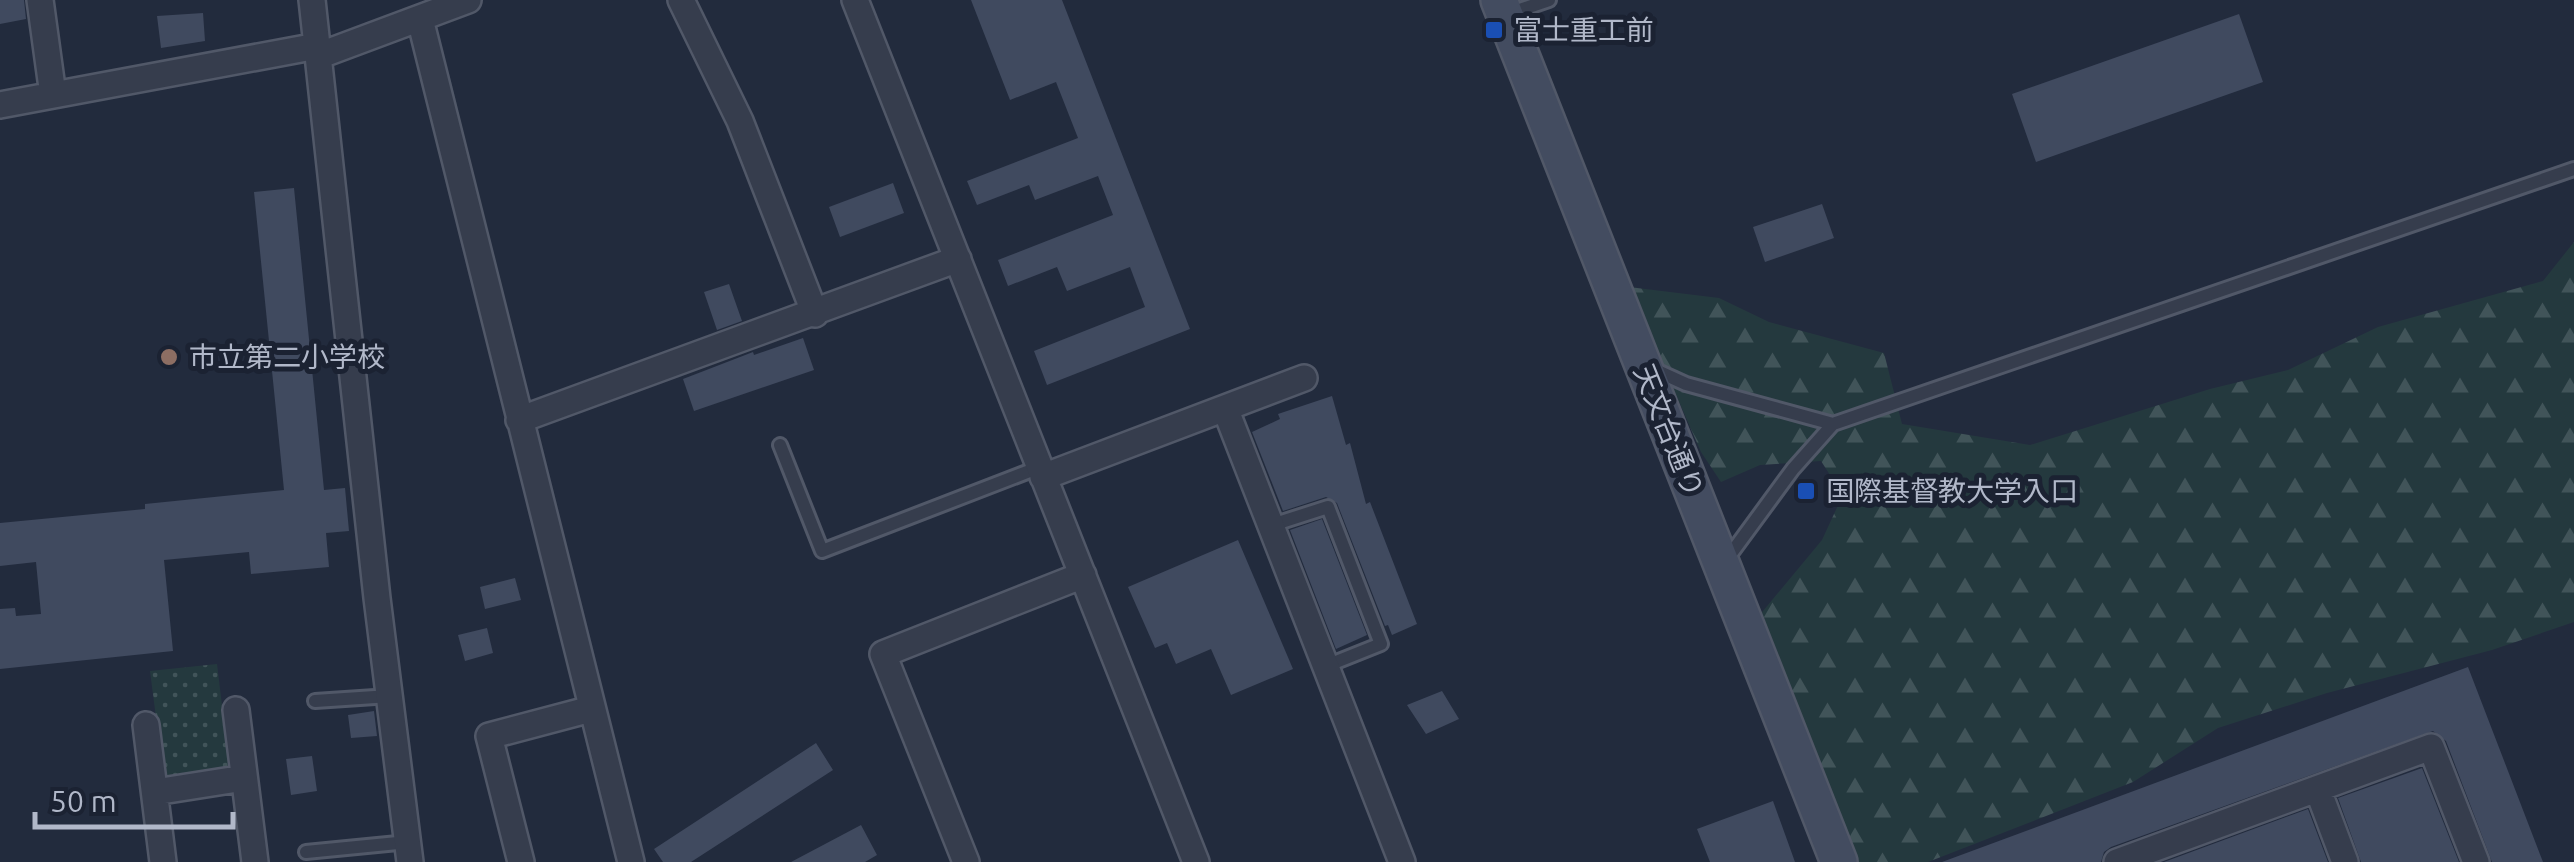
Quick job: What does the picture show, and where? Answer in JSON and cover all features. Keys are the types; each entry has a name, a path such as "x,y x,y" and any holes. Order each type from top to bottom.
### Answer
{"main road":[{"name":"天文台通り","path":"1502,8 1839,862"}],"street":[{"path":"40,0 53,94"},
{"path":"312,0 409,852"},
{"path":"0,105 318,51 420,20 468,0"},
{"path":"681,0 740,120 815,314"},
{"path":"855,0 1196,862"},
{"path":"420,20 630,862"},
{"path":"520,420 958,259"},
{"path":"1042,472 1304,378"},
{"path":"1226,408 1402,862"},
{"path":"966,862 883,654 1082,575"},
{"path":"520,862 489,736 591,709"},
{"path":"236,710 255,862"},
{"path":"146,724 162,862"},
{"path":"2117,862 2432,748 2476,862"},
{"path":"154,792 244,778"},
{"path":"2318,790 2345,862"}],"lane":[{"path":"1502,8 1548,0"},
{"path":"1723,566 1833,424 2574,169"},
{"path":"1642,364 1686,384 1833,424"},
{"path":"780,445 822,552 1042,472"},
{"path":"1272,525 1328,507 1375,627 1381,644 1326,666"},
{"path":"315,701 390,696"},
{"path":"306,852 409,852"}],"green space":[{"path":"2574,242 2574,622 2492,650 2327,693 2218,728 2133,782 1928,862 1856,862 1753,623 1822,540 1840,501 1830,475 1821,461 1760,465 1721,482 1701,452 1629,287 1719,298 1769,322 1884,353 1902,424 2030,445 2210,389 2288,370 2378,327 2543,281"},
{"path":"217,664 230,772 164,779 150,671"}],"building":[{"path":"0,0 24,0 26,19 0,24"},
{"path":"971,0 1062,0 1190,329 1047,385 1034,351 1145,307 1130,267 1067,291 1057,267 1008,286 998,260 1113,215 1098,176 1035,200 1029,185 977,205 967,181 1078,138 1056,82 1010,100"},
{"path":"203,13 205,41 161,48 157,16"},
{"path":"2239,14 2263,82 2036,162 2012,94"},
{"path":"893,183 904,213 840,237 829,207"},
{"path":"294,188 324,490 345,488 349,531 326,533 329,567 251,574 249,552 164,560 173,651 0,669 0,609 15,608 16,616 41,614 36,562 0,566 0,523 284,490 254,192"},
{"path":"1822,204 1834,238 1765,262 1753,227"},
{"path":"729,284 742,321 717,330 704,292"},
{"path":"803,338 814,370 694,411 683,379"},
{"path":"1332,396 1346,445 1350,443 1366,504 1370,502 1417,624 1392,635 1337,503 1326,497 1283,511 1252,432 1280,419 1278,414"},
{"path":"1322,519 1367,635 1336,649 1290,530"},
{"path":"1238,540 1293,669 1231,695 1211,649 1176,664 1167,643 1155,648 1128,587"},
{"path":"515,578 521,600 485,609 480,587"},
{"path":"487,628 493,653 465,661 458,635"},
{"path":"2468,667 2543,862 2492,862 2446,741 2433,731 2111,847 2104,852 2101,862 1942,862"},
{"path":"1442,691 1459,719 1426,734 1407,705"},
{"path":"374,711 377,736 351,738 348,715"},
{"path":"816,743 833,770 691,862 663,862 654,849"},
{"path":"312,756 317,791 291,795 286,759"},
{"path":"2422,768 2459,862 2361,862 2338,798"},
{"path":"1773,801 1795,862 1710,862 1697,829"},
{"path":"2308,809 2328,862 2164,862"},
{"path":"861,825 877,855 865,862 791,862"}],"place":[{"name":"富士重工前","path":"1494,30"},
{"name":"市立第二小学校","path":"169,357"},
{"name":"国際基督教大学入口","path":"1806,491"}]}
